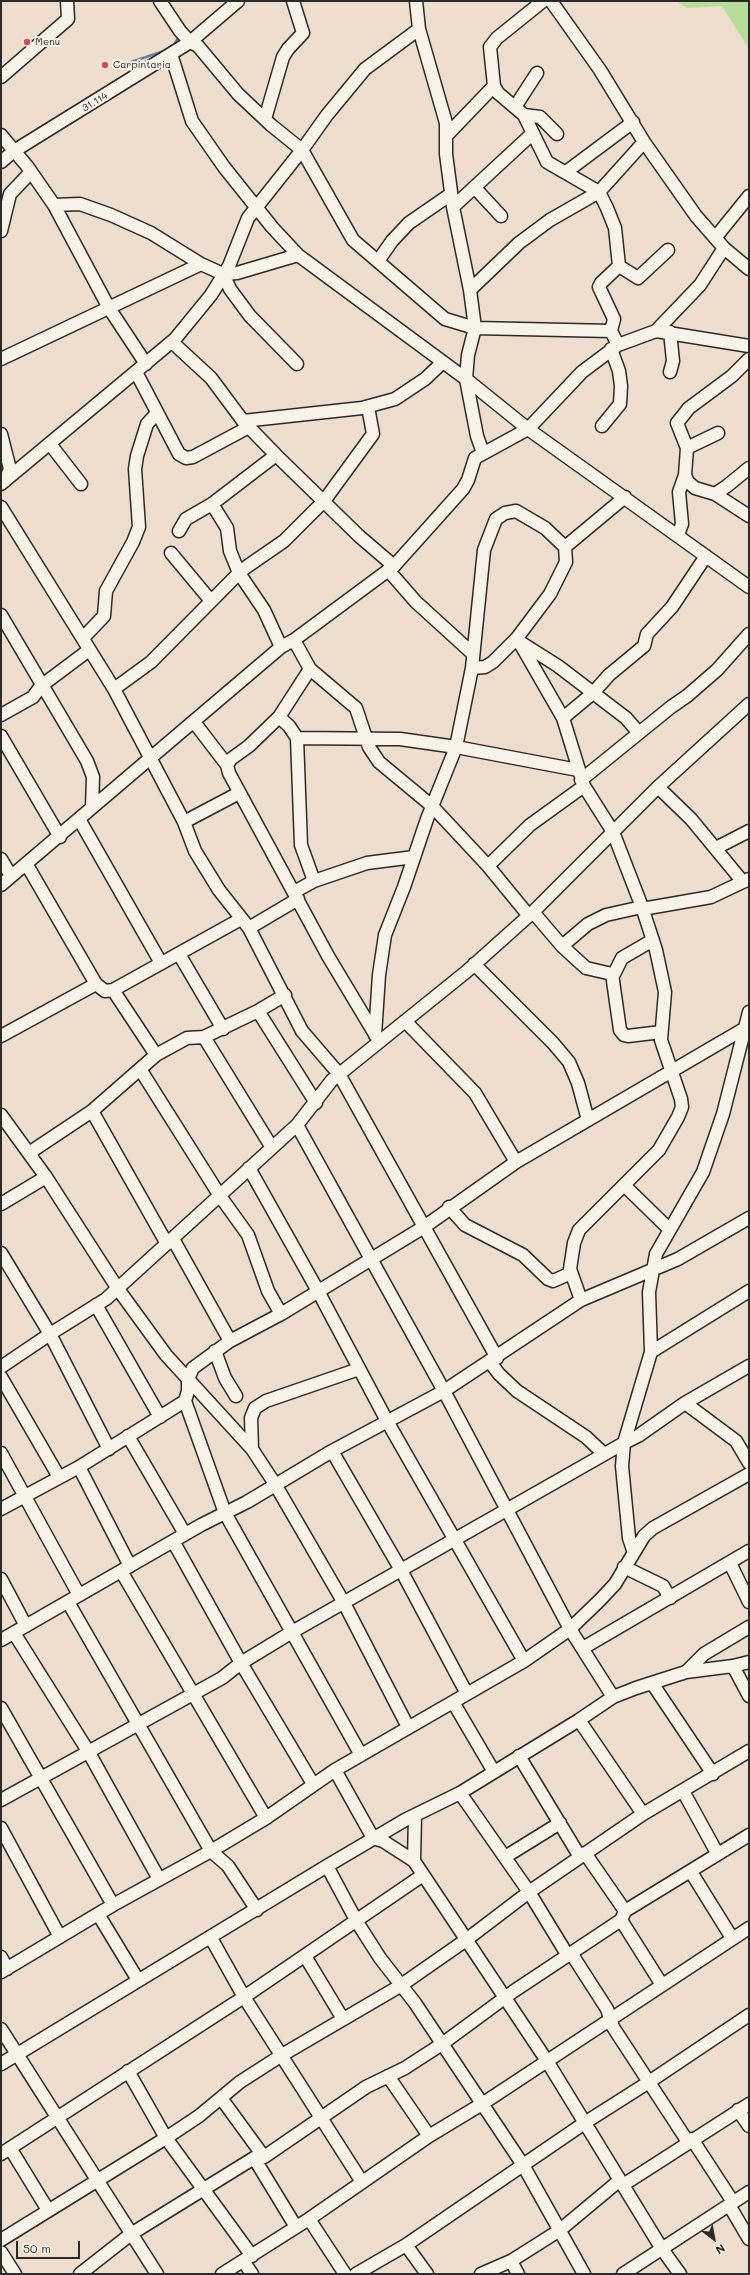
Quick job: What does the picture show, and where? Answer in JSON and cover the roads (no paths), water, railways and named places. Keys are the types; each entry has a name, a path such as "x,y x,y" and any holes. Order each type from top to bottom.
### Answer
{"street":[{"path":"1,77 68,19 68,1"},
{"path":"160,1 190,42 198,46 238,94 302,150 353,240 446,319 475,328 611,331"},
{"name":"31.114","path":"1,162 14,151 190,42 238,1"},
{"path":"265,119 283,57 288,48 303,33 294,1"},
{"path":"416,1 419,29 446,123 446,154 451,194 470,290 475,328 468,354 466,379 477,436 482,453"},
{"path":"543,1 497,38 490,46 494,86 498,93 520,111 547,162 599,192 615,228 620,266 638,278 668,250"},
{"path":"551,1 600,70 644,142 696,216 724,248 749,269"},
{"path":"3,483 172,342 210,295 229,266 248,218 256,206 302,150 327,115 365,69 419,29"},
{"path":"171,54 192,121 224,167 272,228 298,255 466,379 528,429 749,587"},
{"path":"520,111 537,73"},
{"path":"447,135 494,86"},
{"path":"520,111 540,116 557,134"},
{"path":"566,172 633,122"},
{"path":"453,207 475,188 497,165 533,134"},
{"path":"1,135 31,172 54,205 109,308 146,364"},
{"path":"470,290 519,242 550,220 599,192 644,142"},
{"path":"1,231 10,194 31,172"},
{"path":"475,188 501,216"},
{"path":"378,261 392,241 409,223 451,194"},
{"path":"715,238 749,196"},
{"path":"54,205 80,204 111,215 151,233 201,264 223,274 237,273 298,255"},
{"path":"656,331 700,285 724,248"},
{"path":"1,359 201,264"},
{"path":"602,426 620,404 621,386 611,331 614,319 599,287 601,282 620,266"},
{"path":"223,274 230,289 250,316 297,364"},
{"path":"1,885 60,837 150,757 194,722 281,647 294,640 391,568 463,489 468,480 472,464 482,453 528,429 582,372 614,347 656,331 670,332 749,346"},
{"path":"670,332 673,361 670,372"},
{"path":"172,342 210,378 246,424 276,455 391,568 416,602 472,652"},
{"path":"678,536 682,524 680,492 685,475 687,448 677,423 682,414 732,376 749,359"},
{"path":"136,372 179,454 186,458 193,457 246,424 368,407 395,399 425,379 443,362"},
{"path":"114,689 151,662 239,573 284,541 324,501 373,434 368,407"},
{"path":"83,638 104,616 106,591 133,542 139,527 135,469 137,456 147,424 157,413"},
{"path":"687,448 718,433"},
{"path":"1,434 10,470 3,483"},
{"path":"50,444 82,484"},
{"path":"179,531 186,520 212,504 276,455"},
{"path":"715,494 749,468"},
{"path":"685,475 688,482 695,488 715,494 749,516"},
{"path":"565,547 625,497"},
{"path":"212,504 227,528 230,551 239,573 264,610 281,647"},
{"path":"1,507 114,689 184,822 195,851 208,873 245,924 285,995 302,1031 339,1074 424,1227 494,1360 499,1374 517,1391 586,1437 604,1454"},
{"path":"376,1038 379,974 385,935 432,806 456,747 472,668 472,652 483,556 496,519 505,513 516,511 545,528 565,547 566,562 559,579 550,594 518,639 493,662 485,667 472,668"},
{"path":"171,553 210,601"},
{"path":"563,718 593,693 609,675 644,646 646,637 672,607 706,556"},
{"path":"1,615 41,686 87,761 93,777 92,807"},
{"path":"488,866 530,825 581,779 670,707 688,696 717,670 749,634"},
{"path":"518,639 558,666 626,718 639,733"},
{"path":"518,639 563,718 581,779 613,832 642,907 653,940 665,992 661,1040 672,1070 682,1107 659,1150 580,1230 571,1257 571,1273 581,1300"},
{"path":"294,640 310,669 356,708 373,755 386,769 415,790 432,806 531,914 586,968 611,973 613,976"},
{"path":"1,715 33,697 41,686 89,650"},
{"path":"227,765 231,759 249,746 279,717 310,669"},
{"path":"1,1367 96,1305 118,1288 220,1196 271,1146 296,1125 316,1103 332,1080 376,1038 405,1021 474,964 531,914 658,787 749,704"},
{"path":"279,717 289,726 297,738 301,845 314,881"},
{"path":"194,722 227,765 229,773 239,793 328,956 376,1038"},
{"path":"1,736 60,837"},
{"path":"297,738 400,739 456,747 581,779"},
{"path":"562,946 588,924 606,915 642,907 648,908 712,897 746,880 691,819 658,787"},
{"path":"184,822 239,793"},
{"path":"79,819 161,963"},
{"path":"716,848 749,831"},
{"path":"27,865 96,984 105,990 113,990 178,954 245,924 296,896 314,881 367,863 414,858"},
{"path":"1,859 11,876"},
{"path":"653,940 622,958 613,976 620,1030 628,1036 661,1032"},
{"path":"178,954 223,1030"},
{"path":"474,964 553,1043 568,1062 578,1083 588,1120"},
{"path":"1,1036 96,984"},
{"path":"113,990 156,1055"},
{"path":"29,1153 92,1111 156,1055 186,1038 204,1037 223,1030 285,995"},
{"path":"258,1011 316,1103"},
{"path":"633,1550 629,1538 622,1466 624,1442 651,1352 649,1292 656,1254 703,1172 723,1114 749,1012"},
{"path":"405,1021 475,1093 516,1162"},
{"path":"361,1755 225,1513 185,1401 188,1390 188,1379 193,1368 230,1341 281,1314 370,1258 424,1227 449,1207 516,1162 746,1027"},
{"path":"204,1037 271,1146"},
{"path":"140,1069 220,1196 248,1235 268,1290 281,1314"},
{"path":"92,1111 230,1341"},
{"path":"1,1115 46,1176 118,1288 166,1355 252,1449 276,1484 344,1603 408,1727"},
{"path":"296,1125 444,1391 570,1629 613,1698"},
{"path":"249,1168 318,1291 358,1370 524,1661"},
{"path":"1,1204 46,1176"},
{"path":"625,1186 669,1229"},
{"path":"449,1207 465,1225 523,1255 548,1279 553,1281 571,1273"},
{"path":"1,1640 332,1451 444,1391 494,1360 581,1300 678,1259 749,1218"},
{"path":"1,1253 50,1334 109,1449"},
{"path":"651,1352 749,1291"},
{"path":"96,1305 160,1417"},
{"path":"215,1351 226,1378 236,1396"},
{"path":"1,1800 88,1750 222,1678 241,1663 292,1632 624,1442 638,1436 685,1403 749,1366"},
{"path":"252,1449 251,1418 255,1408 266,1401 358,1370"},
{"path":"1,1377 59,1478"},
{"path":"1,1509 79,1467 185,1401"},
{"path":"685,1403 736,1441 749,1463"},
{"path":"128,1436 185,1534"},
{"path":"332,1451 401,1570 467,1694"},
{"path":"1,1453 26,1495 79,1595"},
{"path":"79,1467 126,1569 192,1694 266,1818"},
{"path":"1,1958 4,1970 113,1905 211,1852 266,1818 335,1770 524,1661 570,1629 615,1584 633,1550 644,1536 653,1528 749,1474"},
{"path":"173,1541 241,1663 313,1784"},
{"path":"583,1648 749,1551"},
{"path":"730,1563 749,1602"},
{"path":"624,1567 663,1586 670,1598"},
{"path":"1,1579 26,1626"},
{"path":"68,1602 139,1722 211,1852 228,1866 257,1910"},
{"path":"686,1672 704,1654 749,1627"},
{"path":"14,1633 88,1750 159,1879"},
{"path":"1,2064 138,1980 211,1938 373,1838 460,1793 613,1698 686,1672 733,1666 749,1662"},
{"path":"733,1666 749,1696"},
{"path":"652,1683 713,1774"},
{"path":"453,1702 494,1772"},
{"path":"1,1708 42,1777 113,1905"},
{"path":"579,1720 643,1814"},
{"path":"1,2240 166,2138 221,2098 240,2082 282,2055 400,1986 466,1940 529,1892 582,1855 643,1814 713,1774 749,1751"},
{"path":"519,1756 560,1823 623,1916 662,1985"},
{"path":"335,1770 373,1838 383,1841 414,1861 547,2061 586,2122 662,2249 680,2274"},
{"path":"683,1791 717,1853"},
{"path":"460,1793 529,1892 606,2007 613,2027 649,2082 690,2140 731,2204 749,2239"},
{"path":"414,1861 415,1816"},
{"path":"505,1857 560,1823"},
{"path":"1,1828 60,1937"},
{"path":"87,2272 131,2234 259,2158 366,2087 388,2076 442,2044 623,1916 691,1872 717,1853 749,1835"},
{"path":"327,1866 357,1922 400,1986 415,2003 523,2165 584,2274"},
{"path":"691,1872 732,1938"},
{"path":"48,2210 6,2151 244,1997 357,1922 423,1875"},
{"path":"98,1914 138,1980"},
{"path":"222,2274 248,2259 309,2219 429,2136 482,2104 609,2018 749,1928"},
{"path":"211,1938 244,1997 322,2117 362,2182"},
{"path":"305,1956 343,2019"},
{"path":"356,2274 406,2245 586,2122 749,2015"},
{"path":"1,2029 158,2274"},
{"path":"128,2071 166,2138 248,2259 252,2274"},
{"path":"388,2076 429,2136"},
{"path":"221,2098 259,2158 296,2227"},
{"path":"481,2274 511,2261 560,2230 622,2182 749,2104"},
{"path":"738,2110 749,2126"},
{"path":"623,2274 749,2192"},
{"path":"309,2219 345,2274"},
{"path":"406,2245 427,2274"},
{"path":"1,2252 15,2274"},
{"path":"511,2261 518,2274"}],"waterway":[{"path":"172,48 180,35"},
{"path":"116,67 164,51"}],"place":[{"name":"Menu","path":"27,42"},
{"name":"Carpintaria","path":"105,65"}]}
